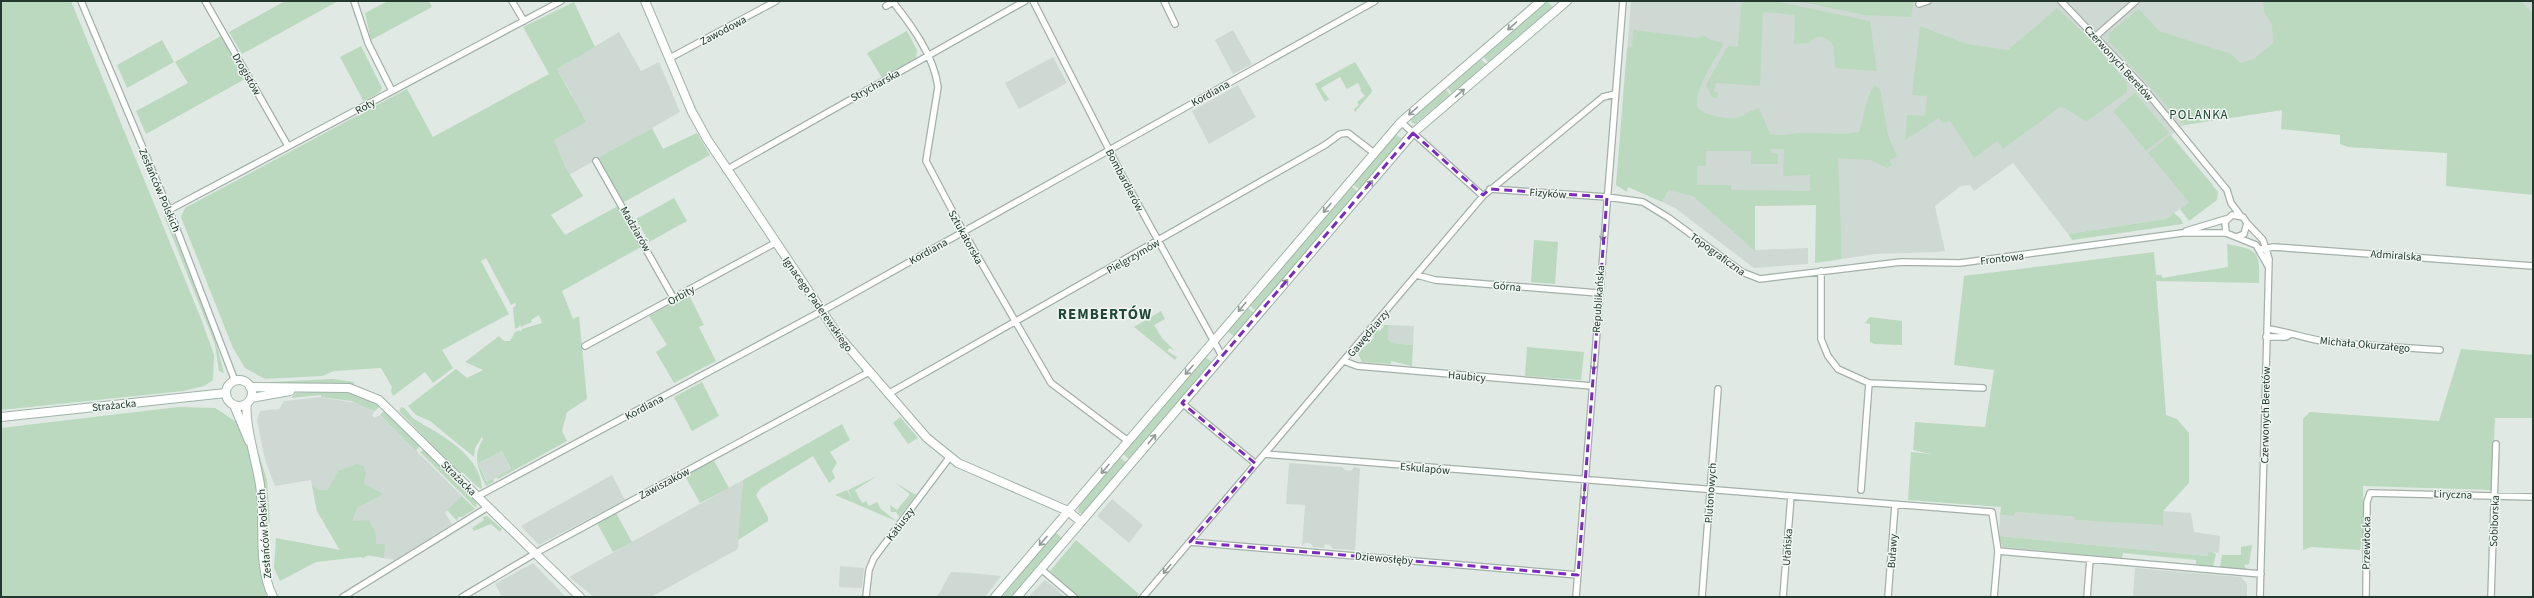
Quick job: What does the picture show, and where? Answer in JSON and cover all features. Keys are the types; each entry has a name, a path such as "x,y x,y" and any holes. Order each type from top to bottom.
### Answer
{"street":[{"name":"Zesłańców Polskich","path":"81,1 169,210 235,381"},
{"name":"Drogistów","path":"205,1 288,146"},
{"path":"354,1 370,48 392,91"},
{"path":"512,1 524,21"},
{"name":"Roty","path":"169,210 561,1"},
{"name":"Ignacego Paderewskiego","path":"645,1 692,112 726,170 820,311 869,372 927,438 949,458 1068,511 1081,522"},
{"name":"Zawodowa","path":"670,58 776,1"},
{"name":"Strycharska","path":"726,170 1024,1"},
{"name":"Bombardierów","path":"1033,1 1109,149 1222,356"},
{"path":"1164,1 1174,24"},
{"name":"Kordiana","path":"478,496 820,311 1375,1"},
{"path":"995,597 1401,122 1541,1"},
{"path":"1017,597 1413,133 1567,1"},
{"name":"Republikańska","path":"1576,597 1598,293 1623,1"},
{"path":"1919,4 1928,1"},
{"name":"Czerwonych Beretów","path":"2061,1 2096,36 2141,85 2227,190 2231,203 2240,215"},
{"path":"2096,36 2136,1"},
{"name":"Sztukatorska","path":"886,6 893,2 911,25 926,56 938,87 926,161 963,231 1051,383 1128,441"},
{"name":"Gawędziarzy","path":"1143,597 1483,196 1603,97 1615,94"},
{"path":"1401,122 1483,196"},
{"name":"Pielgrzymów","path":"888,394 1159,241 1325,145 1340,134 1348,133 1374,153"},
{"name":"Madziarów","path":"596,161 674,299"},
{"name":"Fizyków","path":"1490,189 1607,197"},
{"name":"Topograficzna","path":"1607,197 1640,201 1652,207 1750,276 1764,279 1821,272"},
{"path":"2231,203 2228,218 2224,226 2226,233 2253,243 2260,249"},
{"path":"2228,218 2240,215 2263,240 2267,248"},
{"name":"Frontowa","path":"2182,233 2199,225 2228,218"},
{"path":"2237,237 2244,234 2247,223"},
{"name":"Frontowa","path":"1821,272 1901,262 1960,263 2182,233 2226,233"},
{"name":"Orbity","path":"585,346 775,243"},
{"name":"Admiralska","path":"2260,249 2278,247 2533,266"},
{"name":"Czerwonych Beretów","path":"2260,597 2267,329 2267,248"},
{"name":"Czerwonych Beretów","path":"2260,249 2268,267"},
{"path":"1821,272 1821,339 1824,349 1838,369 1869,383 1983,388"},
{"name":"Górna","path":"1417,275 1434,280 1598,293"},
{"name":"Michała Okurzałego","path":"2267,329 2283,330 2291,334 2323,341 2440,350"},
{"name":"Michała Okurzałego","path":"2266,337 2286,337 2291,334"},
{"name":"Haubicy","path":"1344,361 1357,366 1592,386"},
{"name":"Zawiszaków","path":"462,597 536,555 541,550 869,372"},
{"path":"235,381 244,381 250,387 249,401 240,406 234,405 228,399 226,393 229,385 235,381"},
{"path":"1861,490 1869,383"},
{"name":"Strażacka","path":"250,387 348,388 379,400 580,597"},
{"name":"Strażacka","path":"249,401 323,387"},
{"name":"Plutonowych","path":"1702,597 1718,389"},
{"name":"Strażacka","path":"1,417 226,393"},
{"name":"Zesłańców Polskich","path":"249,401 252,448 262,500 264,573 273,597"},
{"path":"1182,403 1256,464"},
{"name":"Zesłańców Polskich","path":"234,405 252,448"},
{"name":"Sobiborska","path":"2491,597 2496,444"},
{"name":"Eskulapów","path":"1265,454 1585,481 1992,512 1998,551"},
{"name":"Katiuszy","path":"866,597 868,570 874,558 949,458"},
{"name":"Liryczna","path":"2373,492 2533,497"},
{"name":"Przewłocka","path":"2366,597 2367,497 2373,492"},
{"name":"Ułańska","path":"1783,597 1791,496"},
{"name":"Buławy","path":"1888,597 1895,505"},
{"path":"343,597 488,507"},
{"name":"Dziewosłęby","path":"1190,542 1578,575"},
{"path":"1994,597 1998,551 2261,574"},
{"path":"2087,597 2090,559"},
{"path":"1041,569 1074,597"}],"highlighted area":[{"path":"1413,133 1483,195 1490,189 1607,197 1578,575 1190,542 1256,464 1182,403"}],"shaded area":[{"path":"1631,1 2533,1 2533,195 2507,123 2282,110 2184,125 2171,135 2213,185 2166,219 2068,234 2013,163 1974,191 1970,185 1961,186 1935,206 1945,251 1875,254 1842,259 1839,202 1816,205 1755,206 1755,250 1808,248 1808,264 1754,268 1675,208 1662,202 1669,190 1617,180"},
{"path":"1233,30 1252,64 1233,74 1215,40"},
{"path":"619,32 641,71 659,62 680,112 569,175 554,140 572,95 557,69"},
{"path":"1053,57 1067,83 1019,109 1005,83"},
{"path":"1238,85 1256,117 1209,144 1192,111"},
{"path":"1389,325 1414,326 1413,345 1392,343 1388,339"},
{"path":"321,397 361,404 375,411 372,415 374,418 380,415 462,496 445,513 452,524 395,560 340,551 317,511 311,480 275,486 265,460 257,420 260,411 279,409 284,401"},
{"path":"502,451 511,470 488,482 478,463"},
{"path":"1289,463 1342,467 1345,470 1351,471 1354,467 1360,468 1355,550 1333,549 1330,545 1325,544 1324,548 1313,547 1310,543 1305,543 1302,546 1305,505 1286,504"},
{"path":"612,475 625,500 539,545 521,526"},
{"path":"743,480 738,549 651,597 594,597 569,577"},
{"path":"1112,499 1143,525 1129,543 1097,516"},
{"path":"2163,511 2191,513 2194,532 2220,536 2219,553 2209,552 2209,556 1999,536 2000,515 2012,516 2016,512 2075,517 2075,520 2163,524"},
{"path":"533,563 565,597 502,597 495,584"},
{"path":"840,566 864,568 862,588 839,587"},
{"path":"2135,568 2241,577 2247,584 2247,597 2133,597"},
{"path":"951,572 1001,576 985,597 937,597"},
{"path":"1045,580 1052,585 1065,597 1028,597"}],"green space":[{"path":"1,1 71,1 202,321 214,355 213,380 204,386 183,391 1,410"},
{"path":"285,1 338,1 242,54 229,32"},
{"path":"388,1 429,1 432,7 371,40 365,13"},
{"path":"1547,1 1553,7 1488,62 1483,56"},
{"path":"1745,1 1775,1 1870,21 1877,71 1835,68 1834,49 1831,42 1825,38 1817,37 1809,43 1794,44 1795,15 1763,12 1760,86 1716,83 1714,92 1718,92 1717,98 1712,97 1706,85 1728,46 1738,47 1741,5"},
{"path":"1797,1 1914,1 1911,17 1864,15"},
{"path":"2263,1 2521,1 2533,14 2533,195 2446,186 2447,153 2348,147 2340,144 2340,135 2281,129 2282,110 2184,125 2108,40 2109,33 2139,9 2159,31 2231,54 2240,63 2254,59 2273,43 2272,25 2264,12"},
{"path":"574,2 595,47 557,69 586,122 554,140 567,170 583,196 551,215 565,235 618,206 641,247 562,291 573,319 579,316 587,399 567,412 562,431 567,441 498,479 497,477 511,469 502,451 478,463 487,482 493,479 494,482 486,486 477,462 478,451 483,439 482,437 475,448 474,457 430,421 416,415 408,406 456,369 467,378 483,370 465,362 499,336 504,341 510,341 515,332 520,330 521,332 522,329 542,323 539,315 531,320 532,322 521,327 520,324 519,327 515,329 513,308 516,305 515,303 511,305 486,258 481,261 509,314 442,350 453,368 433,383 425,372 393,396 391,391 392,387 381,368 334,371 322,376 265,379 245,368 233,348 181,217 185,208 407,89 433,137 549,74 523,27"},
{"path":"2057,8 2091,40 2127,83 2127,92 2087,121 2060,107 2003,149 1997,141 1974,158 1950,121 1942,123 1939,118 1905,140 1907,115 1925,116 1927,96 1912,95 1920,26 1967,44 2008,50"},
{"path":"1633,30 1698,38 1703,35 1711,40 1724,43 1701,84 1697,101 1698,108 1701,111 1711,115 1737,118 1759,108 1770,134 1774,135 1800,133 1845,134 1859,132 1869,95 1875,85 1880,89 1888,135 1897,156 1890,160 1892,165 1887,168 1870,160 1838,158 1842,259 1815,263 1816,205 1755,206 1755,251 1693,196 1669,190 1662,202 1628,187 1627,192 1616,185 1627,48 1632,47","holes":["1771,149 1784,149 1783,176 1810,175 1810,191 1731,190 1731,185 1697,185 1697,166 1706,166 1706,151 1751,151 1751,164 1778,164 1778,154 1771,153"]},
{"path":"907,31 917,50 916,58 882,78 867,53"},
{"path":"221,36 245,79 146,134 136,111 188,83 175,62"},
{"path":"162,40 174,62 127,88 117,65"},
{"path":"361,46 382,88 380,92 364,102 340,57"},
{"path":"1480,58 1486,64 1452,93 1447,87"},
{"path":"1355,62 1372,90 1371,93 1355,112 1354,109 1359,105 1357,102 1365,96 1360,90 1361,89 1358,83 1347,89 1340,77 1321,88 1329,99 1325,102 1315,84"},
{"path":"1445,88 1450,95 1415,124 1412,123 1410,119"},
{"path":"2135,93 2169,133 2146,151 2113,111"},
{"path":"652,128 663,149 697,133 710,155 624,202 598,158"},
{"path":"1395,134 1402,139 1359,189 1352,184"},
{"path":"2170,135 2218,192 2217,200 2189,221 2180,209 2189,202 2148,153"},
{"path":"1351,186 1357,191 1256,311 1249,305"},
{"path":"674,198 687,221 649,242 636,219"},
{"path":"2174,213 2181,219 2183,224 2072,240 2068,234 2166,219"},
{"path":"166,214 214,335 224,373 219,371 215,344 164,216"},
{"path":"1534,240 1558,242 1555,284 1531,282"},
{"path":"2227,244 2245,248 2255,253 2259,264 2259,283 2156,281 2166,415 2177,419 2189,433 2189,483 2163,511 2163,525 2075,520 2075,517 2016,512 2013,516 2000,515 2001,507 1908,500 1911,452 1931,454 1913,450 1915,422 1985,427 1994,370 1954,365 1964,276 2154,252 2156,275 2162,275 2162,278 2228,267"},
{"path":"689,295 704,325 699,327 716,361 674,383 656,352 667,345 649,316"},
{"path":"1247,307 1254,313 1234,336 1227,331"},
{"path":"1161,311 1165,319 1154,325 1162,338 1175,351 1170,348 1167,351 1177,357 1175,360 1134,327"},
{"path":"1870,317 1902,321 1902,345 1875,344 1870,342 1870,324 1865,323"},
{"path":"1382,325 1389,325 1388,339 1392,343 1413,345 1412,366 1391,361 1391,364 1362,362 1358,353 1374,338 1371,333 1375,329 1380,331 1384,326"},
{"path":"1527,347 1584,352 1581,380 1525,376"},
{"path":"2461,349 2533,355 2533,418 2495,418 2492,490 2363,486 2364,528 2360,550 2311,547 2303,550 2303,419 2310,412 2439,421"},
{"path":"1205,357 1212,362 1129,459 1123,454"},
{"path":"333,379 354,382 353,386 329,383 268,384 270,382"},
{"path":"702,382 719,416 692,431 674,397"},
{"path":"327,390 354,394 380,406 375,411 351,401 321,397 321,395 291,398 295,393"},
{"path":"178,407 215,408 238,423 251,456 258,490 260,565 267,594 265,596 1,597 1,428"},
{"path":"401,407 414,419 435,431 467,455 480,477 482,489 462,472 460,474 399,411"},
{"path":"385,410 420,445 416,451 380,415"},
{"path":"900,417 918,438 908,444 893,423"},
{"path":"842,424 850,440 830,452 837,463 832,471 835,478 829,483 813,456 761,488 756,495 768,517 768,521 738,540 743,480"},
{"path":"425,449 477,501 476,508 420,452"},
{"path":"258,451 267,480 270,523 267,519"},
{"path":"1119,457 1126,462 1083,513 1079,513 1078,509 1082,501"},
{"path":"713,459 729,488 700,503 685,476"},
{"path":"357,464 363,466 366,472 364,484 383,494 357,508 352,521 369,520 376,534 376,544 385,544 384,558 369,555 363,558 316,562 280,581 274,568 276,538 340,550 317,511 312,485 319,490 328,490 338,471"},
{"path":"877,476 855,490 862,503 866,501 869,506 877,502 881,509 896,521 835,495 847,490 853,500 848,490"},
{"path":"894,482 916,495 899,517 896,512 891,512 890,505 897,510 910,494"},
{"path":"462,496 475,509 462,517 458,517 457,521 447,510"},
{"path":"616,513 632,542 613,552 597,523"},
{"path":"487,516 502,529 500,532 491,524 474,531 472,528 484,520 483,517"},
{"path":"1055,532 1062,538 1012,597 1002,597"},
{"path":"1999,536 2208,556 2209,551 2216,554 2213,567 2196,565 2196,560 2123,553 2122,558 2002,547"},
{"path":"1076,540 1139,594 1137,597 1079,597 1052,573 1050,571"},
{"path":"2252,545 2249,564 2244,565 2247,570 2220,567 2222,555 2241,555 2241,547"}],"district":[{"name":"POLANKA","path":"2199,114"},
{"name":"REMBERTÓW","path":"1105,314"}]}
